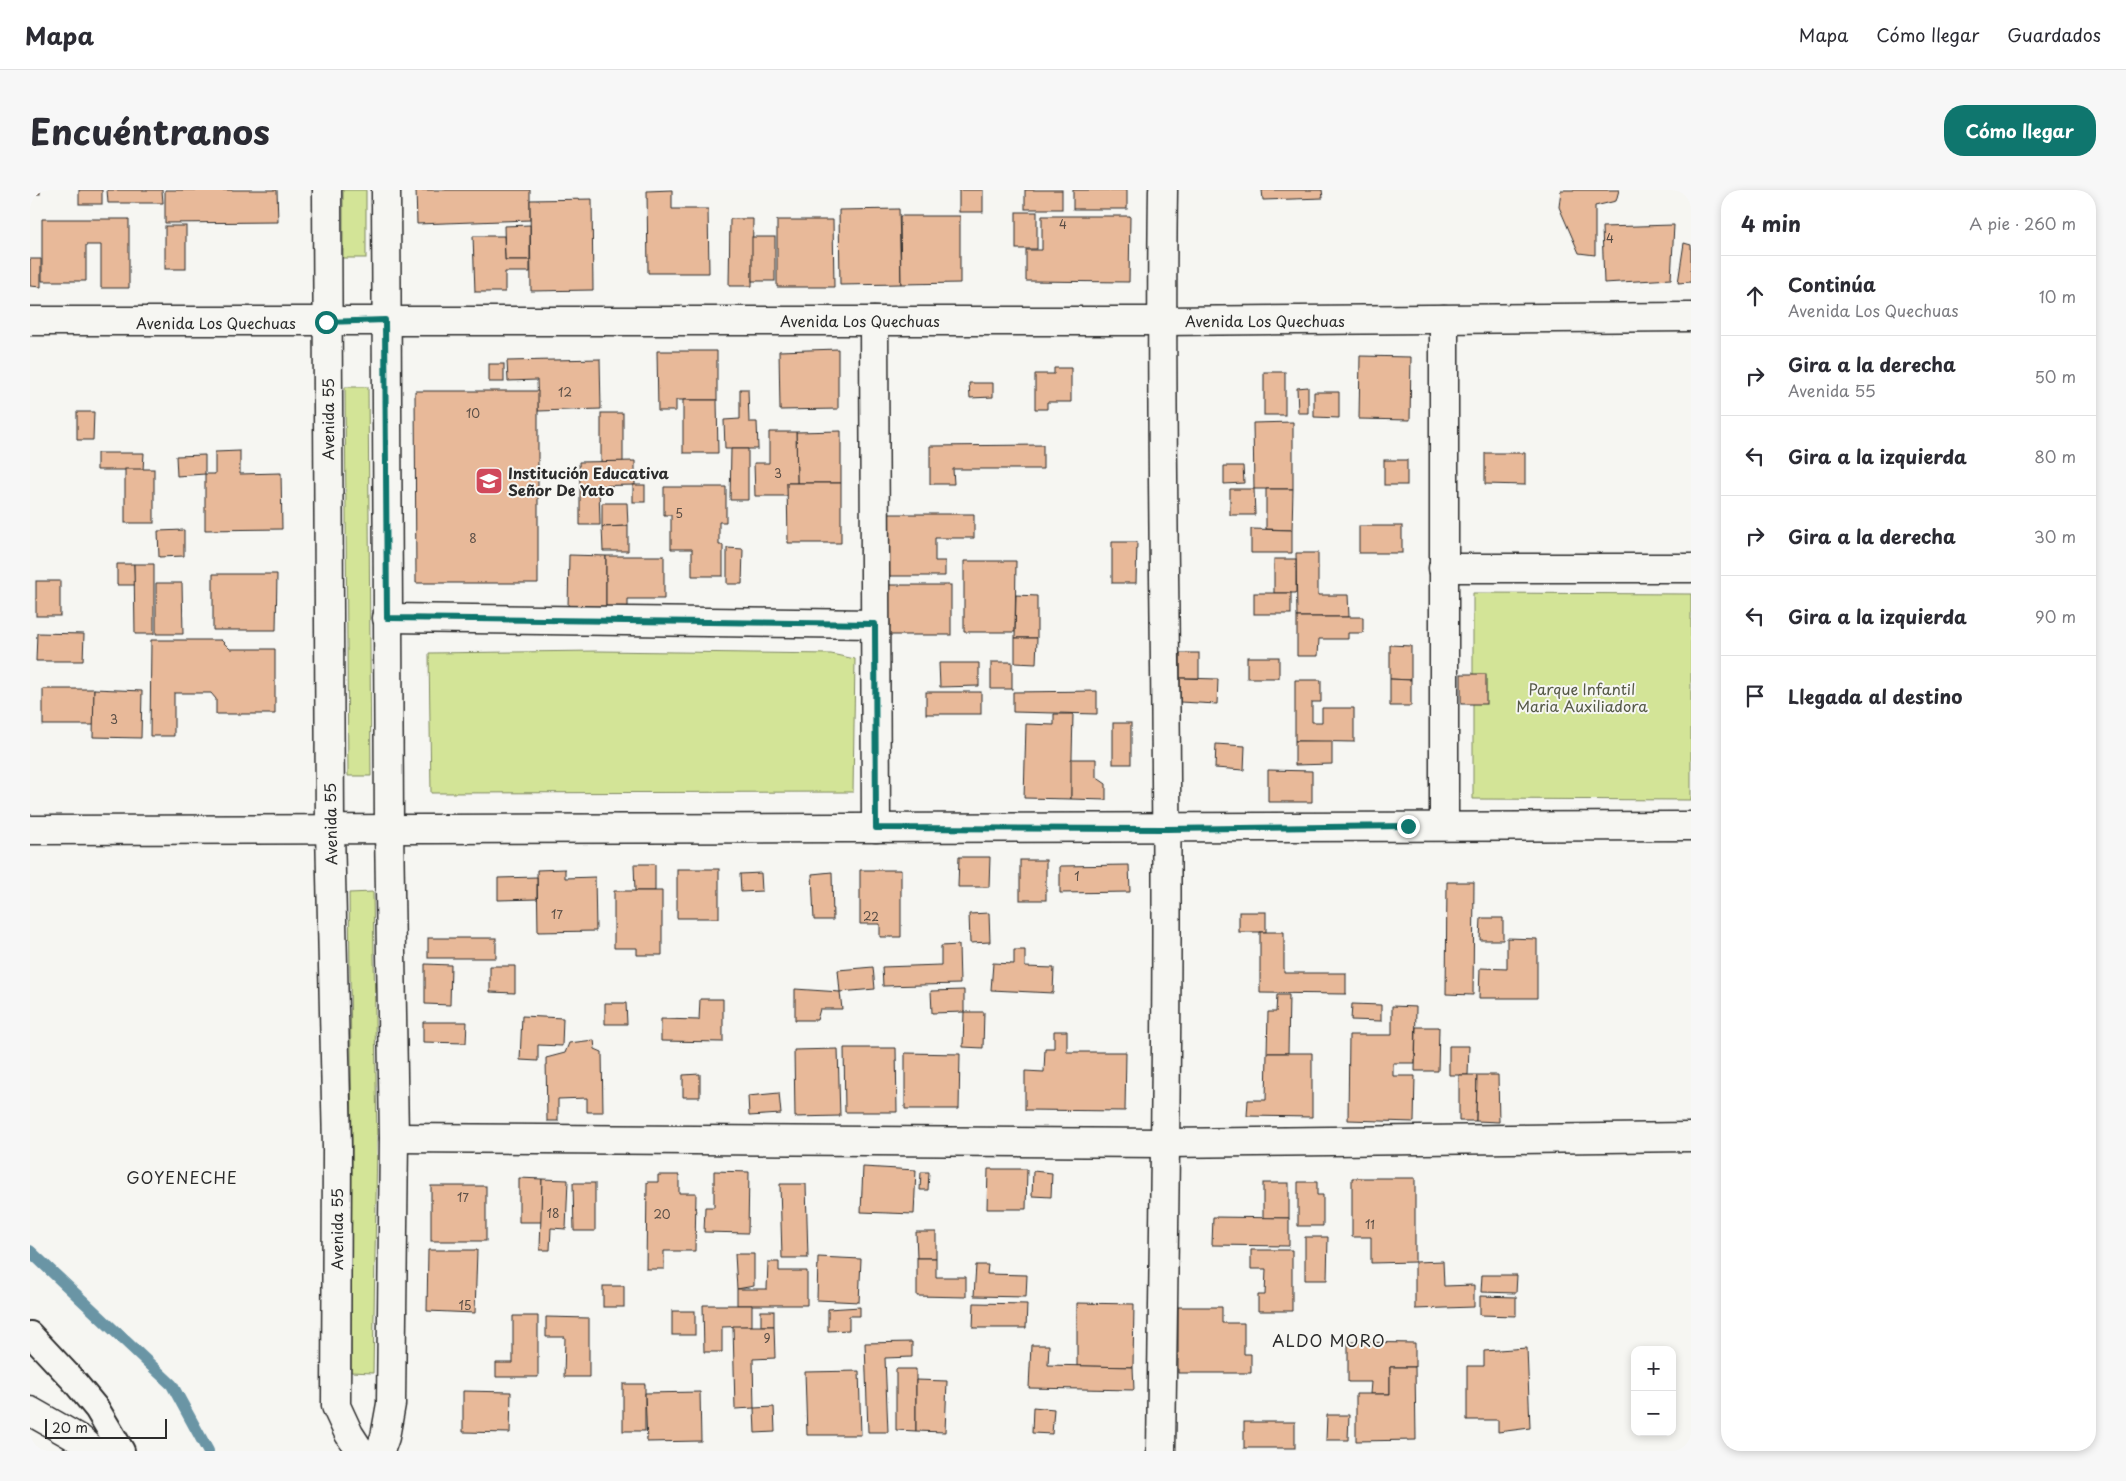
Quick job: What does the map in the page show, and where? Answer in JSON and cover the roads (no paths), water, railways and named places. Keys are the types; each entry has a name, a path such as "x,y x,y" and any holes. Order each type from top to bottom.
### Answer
{"street":[{"name":"Avenida 55","path":"327,190 326,322 330,829 337,1148 336,1406 349,1434 360,1451"},
{"path":"380,1451 385,1437 391,1404 394,1138 387,618 386,190"},
{"path":"1161,1451 1166,1142 1166,829 1161,320 1163,190"},
{"name":"Avenida Los Quechuas","path":"30,321 1161,320 1691,317"},
{"path":"1444,319 1444,826"},
{"path":"874,320 876,828"},
{"path":"1443,568 1691,568"},
{"path":"387,618 875,624"},
{"path":"30,830 1166,829 1691,826"},
{"path":"394,1138 1166,1142 1691,1137"},
{"path":"30,1411 81,1440 94,1451"}],"lane":[{"path":"30,1334 97,1409 122,1451"}],"waterway":[{"path":"30,1251 172,1385 208,1451"}],"place":[{"name":"Institución Educativa Señor De Yato","path":"489,481"}],"district":[{"name":"GOYENECHE","path":"182,1177"},
{"name":"ALDO MORO","path":"1329,1340"}],"park label":[{"name":"Parque Infantil Maria Auxiliadora","path":"1582,696"}]}
